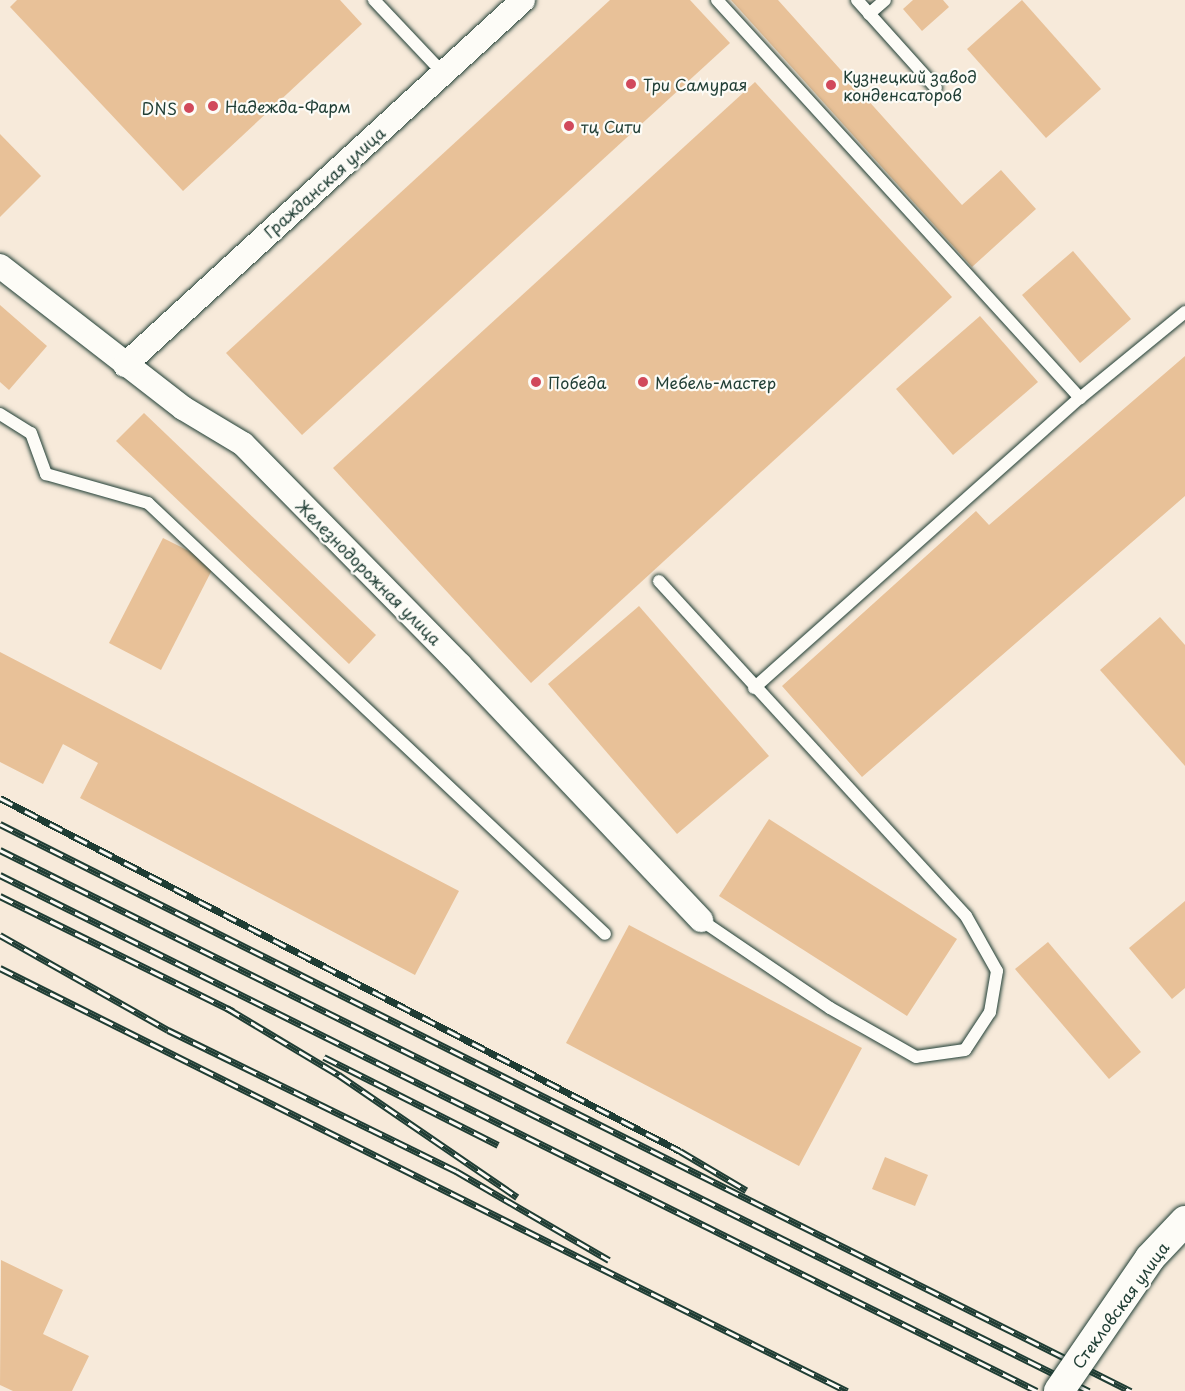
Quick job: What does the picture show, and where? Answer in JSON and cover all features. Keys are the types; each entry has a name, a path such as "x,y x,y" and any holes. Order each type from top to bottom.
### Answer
{"street":[{"name":"Гражданская улица","path":"125,364 523,0"},
{"name":"Железнодорожная улица","path":"0,266 183,408 243,444 460,665 701,920"},
{"name":"Стекловская улица","path":"1059,1391 1150,1258 1185,1221"}],"lane":[{"path":"374,0 443,73"},
{"path":"717,0 1080,398"},
{"path":"857,0 936,88"},
{"path":"869,14 885,0"},
{"path":"754,688 1080,398 1185,312"},
{"path":"0,414 31,433 46,474 148,503 605,934"},
{"path":"659,581 754,688 966,915 997,972 990,1012 965,1050 916,1057 830,1008 701,920"}],"building":[{"name":"DNS","path":"17,0 340,0 362,24 183,191 10,7"},
{"path":"610,0 690,0 730,43 302,435 226,353"},
{"name":"Кузнецкий завод конденсаторов","path":"731,0 778,0 962,205 1001,170 1036,209 972,267"},
{"path":"913,0 943,0 949,7 922,31 903,9"},
{"path":"1022,0 1101,89 1046,138 967,49"},
{"name":"Мебель-мастер","path":"755,82 952,297 531,683 333,468"},
{"path":"0,134 41,176 0,217"},
{"path":"1073,251 1131,319 1080,363 1022,295"},
{"path":"0,305 47,346 9,390 0,382"},
{"path":"980,316 1038,382 953,455 896,389"},
{"path":"1185,356 1185,496 862,777 782,686 976,511 989,525"},
{"path":"144,413 376,635 349,664 116,441"},
{"path":"163,538 215,564 161,670 109,643"},
{"path":"639,606 769,756 677,834 548,684"},
{"path":"1160,617 1185,645 1185,766 1100,670"},
{"path":"0,652 459,891 415,975 80,798 98,763 63,744 43,784 0,762"},
{"path":"769,819 957,939 907,1016 719,896"},
{"path":"1185,901 1185,988 1172,999 1129,948"},
{"path":"629,925 862,1048 799,1166 566,1043"},
{"path":"1048,942 1141,1052 1109,1079 1015,969"},
{"path":"885,1157 928,1175 915,1206 872,1189"},
{"path":"1,1260 63,1290 43,1334 89,1356 72,1391 13,1391 0,1385"}],"railway":[{"path":"0,798 680,1151 746,1190"},
{"path":"0,824 1131,1391"},
{"path":"0,850 1089,1391"},
{"path":"0,875 1037,1391"},
{"path":"0,896 233,1011"},
{"path":"0,935 168,1030 456,1171 609,1260"},
{"path":"0,968 847,1391"},
{"path":"227,1008 339,1075 517,1197"},
{"path":"324,1057 498,1145"}],"place":[{"name":"Три Самурая","path":"631,84"},
{"name":"Кузнецкий завод конденсаторов","path":"831,85"},
{"name":"Надежда-Фарм","path":"213,106"},
{"name":"DNS","path":"189,108"},
{"name":"тц Сити","path":"569,126"},
{"name":"Победа","path":"536,382"},
{"name":"Мебель-мастер","path":"643,382"}]}
